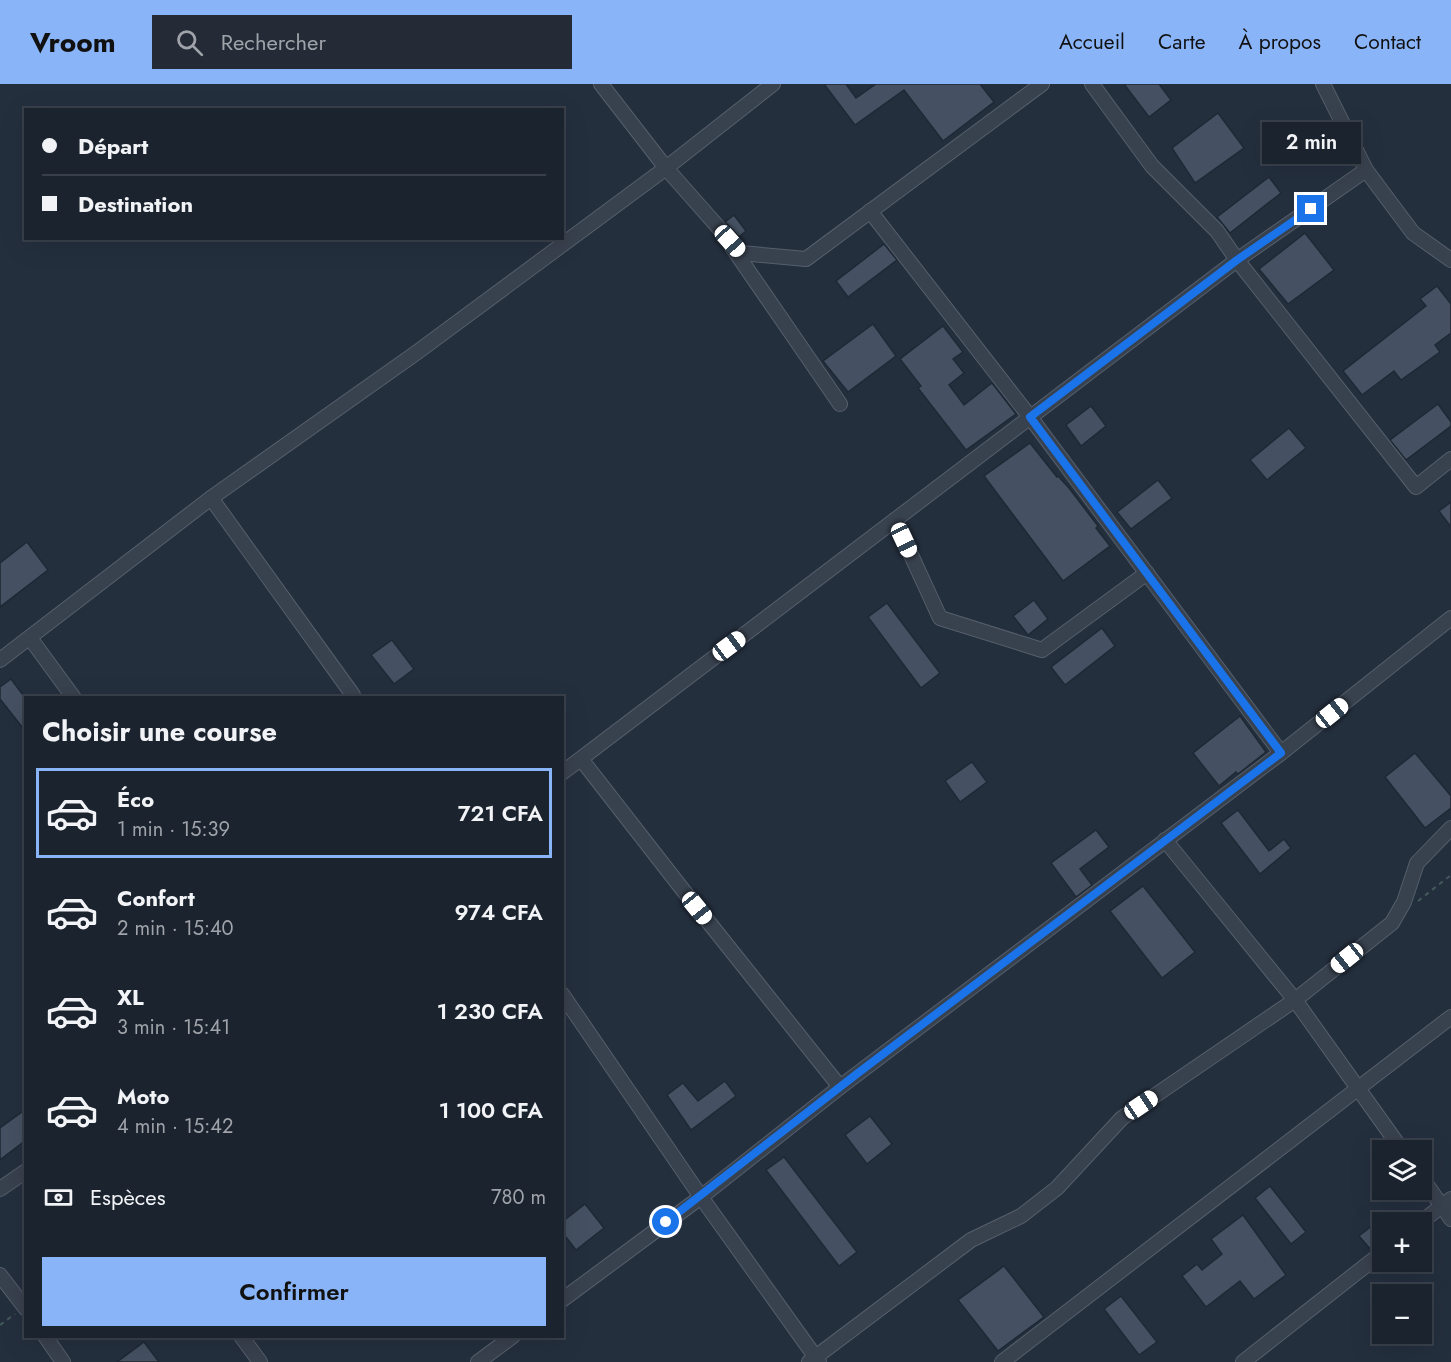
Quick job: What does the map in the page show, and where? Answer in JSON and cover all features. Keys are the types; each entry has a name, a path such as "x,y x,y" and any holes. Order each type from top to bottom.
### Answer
{"street":[{"path":"601,84 666,168 741,253 806,259 1042,84"},
{"path":"0,660 212,498 416,353 666,168 773,84"},
{"path":"1092,84 1152,166 1217,231 1237,260 1416,487 1451,459"},
{"path":"1323,84 1366,170 1413,233 1451,260"},
{"path":"564,772 1237,260 1366,170"},
{"path":"870,211 1030,417 1281,753"},
{"path":"718,228 840,404"},
{"path":"212,498 353,695"},
{"path":"895,520 940,618 1042,650 1147,573"},
{"path":"564,1299 701,1197 840,1087 1281,753 1451,618"},
{"path":"30,638 73,696"},
{"path":"581,759 840,1087"},
{"path":"564,997 815,1360 971,1240 1020,1216 1057,1188 1122,1118 1295,1000 1392,923 1404,902 1417,863 1451,828"},
{"path":"1165,840 1295,1000 1395,1140"},
{"path":"1002,1362 1451,1017"},
{"path":"0,1189 24,1172"},
{"path":"1432,1188 1446,1203 1451,1219"},
{"path":"1432,1214 1446,1203"},
{"path":"1243,1362 1372,1261"},
{"path":"0,1275 24,1307"},
{"path":"46,1338 63,1362"},
{"path":"245,1338 260,1362"},
{"path":"478,1362 510,1338"}],"path":[{"path":"1417,902 1451,875"},
{"path":"0,1325 24,1309"}],"building":[{"path":"824,84 846,84 856,98 876,84 980,84 994,102 943,141 904,90 855,125"},
{"path":"1124,84 1159,84 1171,100 1149,117"},
{"path":"1218,113 1244,148 1195,183 1172,148"},
{"path":"1269,177 1281,193 1230,233 1217,217"},
{"path":"734,215 746,231 739,237 725,222"},
{"path":"1305,233 1334,270 1288,304 1259,269"},
{"path":"884,244 897,260 848,297 836,281"},
{"path":"1437,286 1451,304 1451,333 1435,345 1440,352 1401,380 1394,371 1362,395 1343,371 1426,306 1420,299"},
{"path":"873,324 896,356 848,392 823,361"},
{"path":"943,326 963,352 953,359 964,373 949,385 964,405 992,383 1016,414 966,450 918,388 921,386 900,359"},
{"path":"1438,404 1451,422 1451,426 1406,460 1390,440"},
{"path":"1091,406 1106,426 1081,446 1066,425"},
{"path":"1289,428 1306,448 1267,480 1250,460"},
{"path":"1030,443 1057,477 1069,488 1110,546 1063,581 984,476"},
{"path":"1158,480 1172,498 1131,529 1117,512"},
{"path":"1451,502 1451,527 1439,511"},
{"path":"27,542 48,570 0,607 0,563"},
{"path":"1034,600 1048,619 1028,635 1013,616"},
{"path":"887,603 940,673 921,688 868,617"},
{"path":"1102,628 1115,646 1065,685 1051,667"},
{"path":"392,640 414,669 394,684 371,655"},
{"path":"11,679 24,696 24,729 0,699 0,687"},
{"path":"1240,716 1266,752 1219,786 1193,753"},
{"path":"1415,753 1451,796 1451,808 1425,828 1385,777"},
{"path":"972,762 987,782 960,802 945,781"},
{"path":"1238,810 1269,851 1284,839 1291,848 1260,874 1221,823"},
{"path":"1096,830 1109,847 1080,869 1092,885 1076,897 1051,863"},
{"path":"1143,886 1195,952 1162,978 1110,911"},
{"path":"725,1081 736,1096 691,1130 667,1095 683,1083 698,1101"},
{"path":"24,1110 24,1142 0,1160 0,1128"},
{"path":"870,1116 892,1144 867,1164 845,1135"},
{"path":"784,1157 857,1252 839,1266 766,1170"},
{"path":"1270,1186 1306,1232 1291,1244 1255,1198"},
{"path":"585,1204 604,1228 576,1250 564,1235 564,1220"},
{"path":"1243,1215 1286,1275 1254,1299 1240,1281 1206,1307 1182,1276 1197,1264 1202,1270 1222,1254 1211,1239"},
{"path":"1372,1226 1372,1249 1371,1250 1359,1236"},
{"path":"1004,1266 1044,1317 998,1351 958,1300"},
{"path":"1121,1296 1157,1342 1139,1355 1104,1309"},
{"path":"144,1342 159,1362 117,1362"}],"route":[{"path":"666,1222 858,1073 1281,753 1030,417 1237,260 1311,209"}]}
